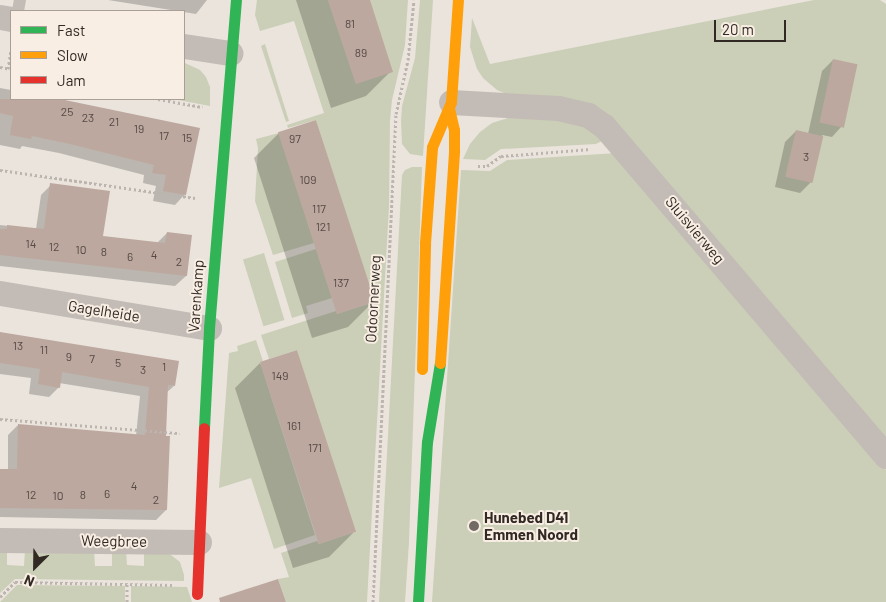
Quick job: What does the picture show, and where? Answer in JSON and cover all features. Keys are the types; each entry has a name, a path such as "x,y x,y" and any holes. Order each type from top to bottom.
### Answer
{"main road":[{"name":"Varenkamp","path":"197,590 209,328 225,112 236,0"},
{"path":"418,602 427,442 439,380 453,165 454,130 450,105 458,0"},
{"path":"421,380 424,243 432,147 450,105"},
{"path":"423,398 427,442"}],"street":[{"path":"185,46 230,53"},
{"name":"Sluisvierweg","path":"450,105 558,108 588,115 604,126 886,456"},
{"name":"Gagelheide","path":"0,294 209,328"},
{"name":"Weegbree","path":"0,540 199,542"}],"path":[{"name":"Odoornerweg","path":"373,602 396,114 408,60 414,0"},
{"path":"0,67 9,69"},
{"path":"163,100 225,112"},
{"path":"453,165 487,166 501,156 608,148 620,143"},
{"path":"0,170 219,200"},
{"path":"0,419 204,436"},
{"path":"0,597 15,582 127,584 197,590"},
{"path":"127,584 127,602"}],"green space":[{"path":"257,0 328,0 356,84 370,0 408,0 405,45 392,100 390,121 389,206 367,602 286,602 278,579 289,577 281,553 317,541 319,544 355,532 297,350 269,359 261,335 336,311 337,314 374,302 316,120 288,128 287,125 324,113 294,21 260,31 255,15"},
{"path":"420,0 433,0 423,156 410,154 402,144 401,121 402,106 415,58"},
{"path":"814,0 880,0 886,4 886,441 639,149 497,90 483,78 477,69 470,47 472,18 490,64"},
{"path":"265,44 289,121 286,122 261,46"},
{"path":"185,63 200,70 206,77 210,87 210,106 178,100 185,100"},
{"path":"508,118 566,120 585,124 602,141 596,144 501,149 485,160 463,159 470,144 480,132 492,123"},
{"path":"279,133 314,243 273,255 255,201 258,148 256,139"},
{"path":"617,153 886,470 886,602 432,602 461,170 490,171 507,160"},
{"path":"412,167 422,167 409,542 405,602 379,602 402,175 405,170"},
{"path":"316,249 332,298 306,306 308,313 292,318 275,262"},
{"path":"264,253 284,320 263,326 243,259"},
{"path":"256,340 263,361 260,362 315,535 274,549 251,478 219,488 229,353 238,351 237,346"},
{"path":"0,548 7,549 7,565 24,566 25,549 94,549 95,566 112,566 112,549 126,550 127,565 144,566 144,550 167,552 180,562 184,581 15,579 0,593"},
{"path":"17,585 125,586 125,602 0,602"},
{"path":"131,586 187,587 192,602 131,602"}],"building":[{"path":"328,0 370,0 393,72 356,84"},
{"path":"833,59 857,64 844,128 819,123"},
{"path":"0,99 65,100 200,128 186,195 163,191 166,175 152,173 154,165 32,136 31,139 10,135 13,116 0,113"},
{"path":"316,120 375,302 337,314 278,132"},
{"path":"796,130 823,136 812,183 785,177"},
{"path":"50,183 110,191 103,236 165,243 167,232 192,235 187,276 0,255 0,229 7,229 7,225 44,229"},
{"path":"0,332 179,361 175,386 168,385 166,436 170,436 167,510 0,508 0,469 17,469 18,424 145,435 149,387 62,372 60,388 38,384 40,369 0,363"},
{"path":"297,350 356,532 319,544 260,362"},
{"path":"278,579 286,602 220,602 219,598"}],"traffic: fast":[{"path":"204,428 209,328 236,0"},
{"path":"418,602 427,442 440,363"}],"traffic: slow":[{"path":"422,369 425,243 432,147 451,102 458,0"},
{"path":"440,363 454,150 454,130 449,108"}],"traffic: jam":[{"path":"197,594 204,428"}],"place":[{"name":"Hunebed D41 Emmen Noord","path":"474,526"}]}
